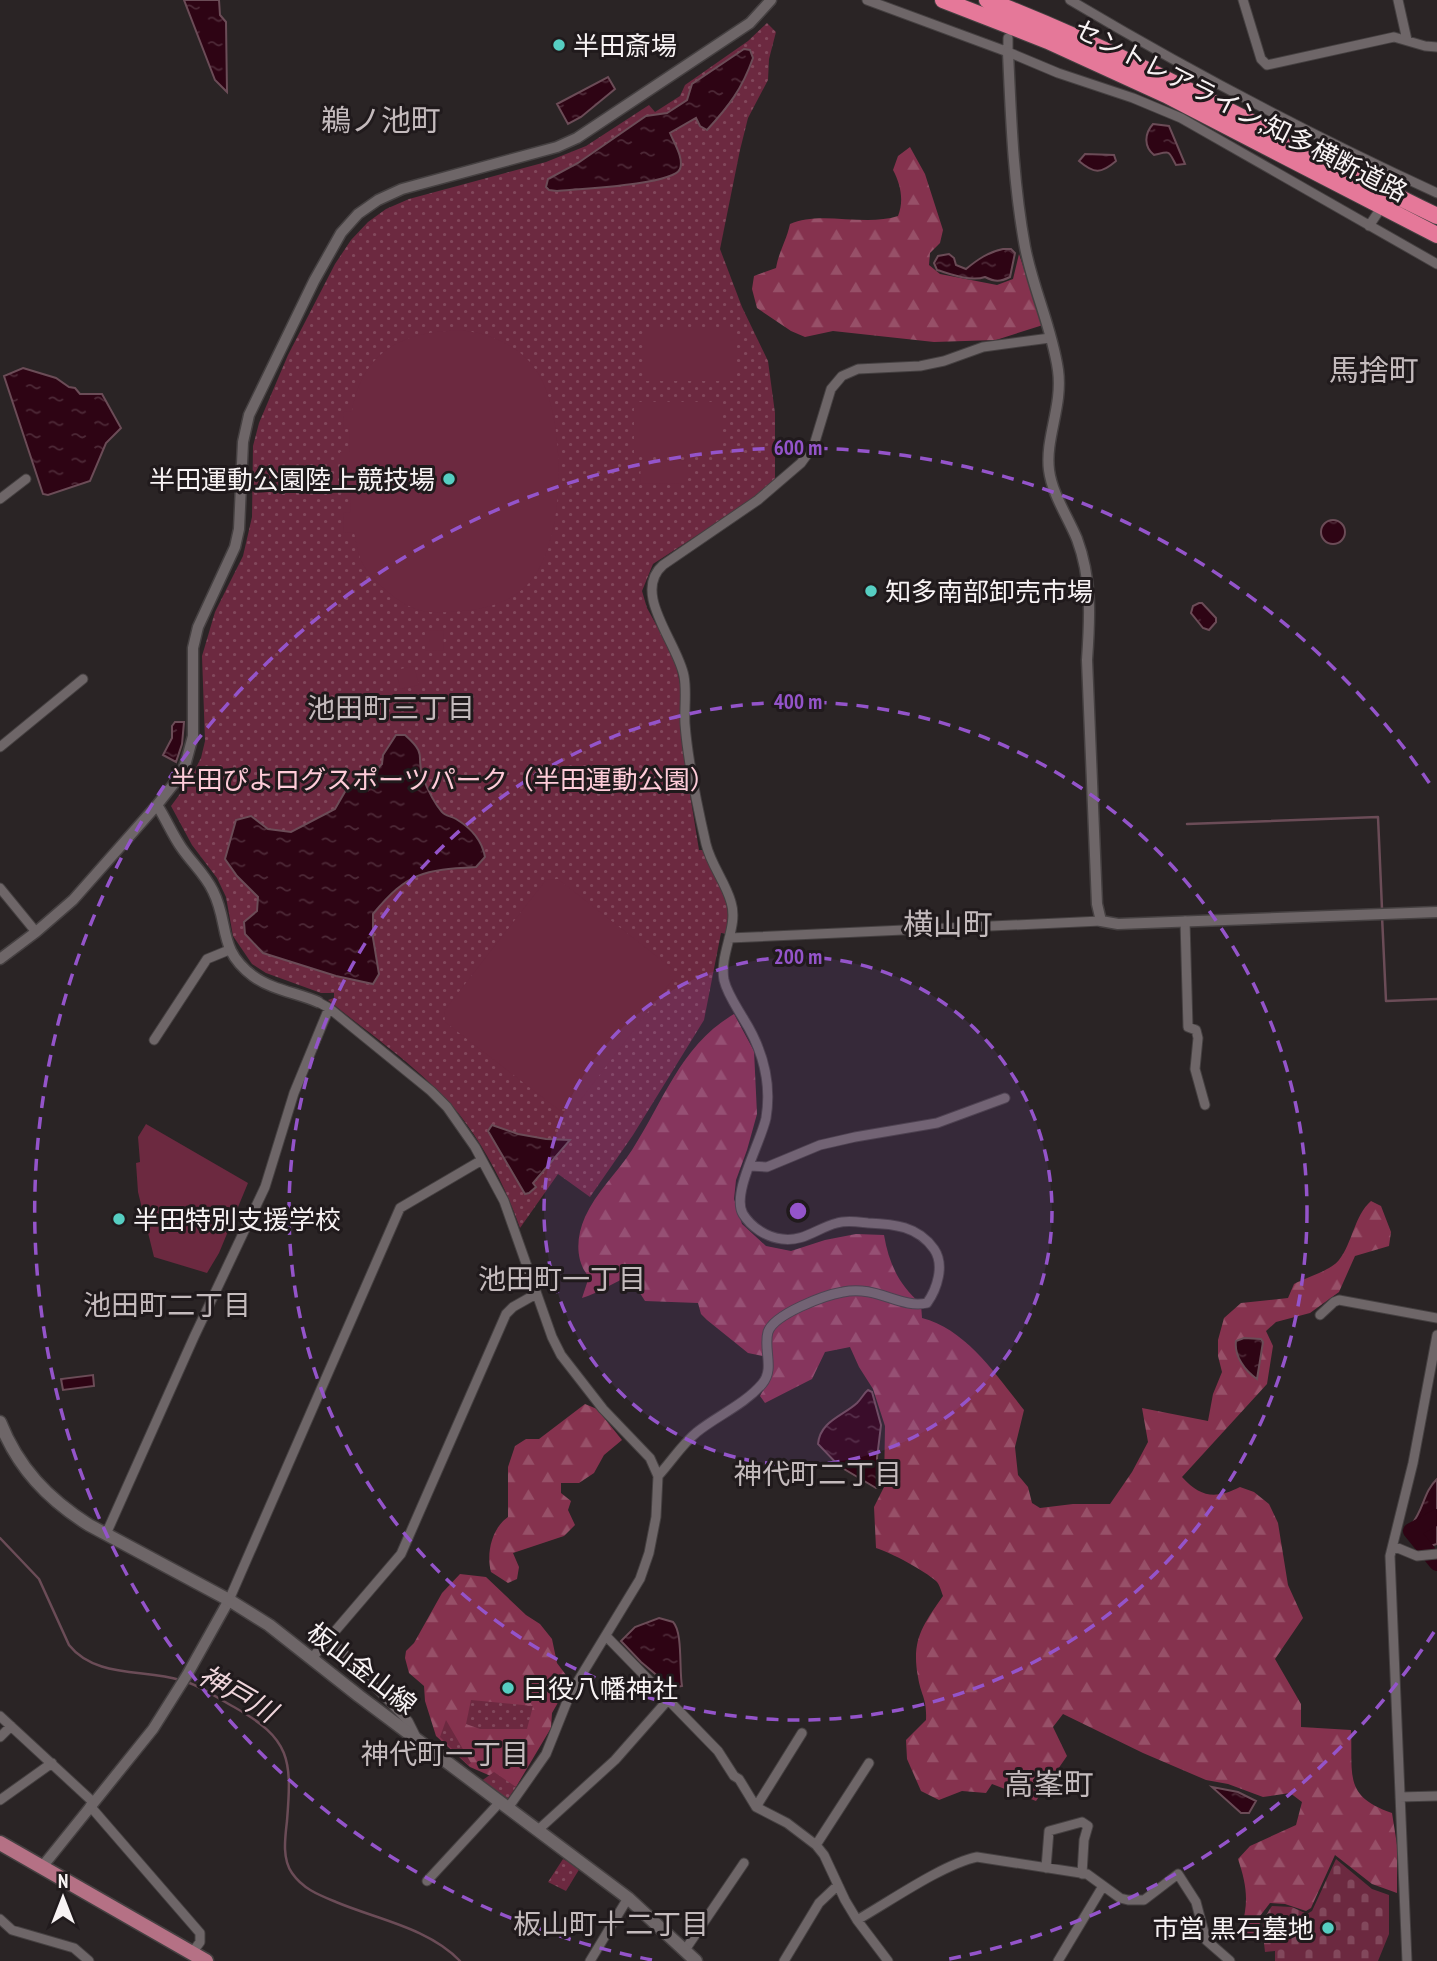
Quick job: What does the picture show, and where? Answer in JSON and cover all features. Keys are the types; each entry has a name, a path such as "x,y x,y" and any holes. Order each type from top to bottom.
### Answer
{"highway":[{"name":"セントレアライン;知多横断道路","path":"943,0 1048,41 1167,95 1437,235"},
{"name":"セントレアライン;知多横断道路","path":"987,0 1130,61 1437,216"}],"main road":[{"name":"板山金山線","path":"0,1422 31,1478 69,1513 229,1600 269,1625 628,1898 696,1961"},
{"path":"0,1843 199,1957"}],"street":[{"path":"0,959 73,900 180,776 193,736 193,648 198,627 235,547 239,529 243,442 249,415 314,281 341,233 358,214 378,200 402,189 557,147 578,138 750,23 771,0"},
{"path":"867,0 1181,118 1437,264"},
{"path":"1070,0 1153,50 1393,178 1437,193"},
{"path":"1243,0 1261,59 1267,65 1394,37 1437,47"},
{"path":"1398,0 1407,40"},
{"path":"1008,38 1012,157 1025,248 1059,373 1058,409 1049,452 1049,470 1083,558 1089,592 1087,660 1097,904 1101,921"},
{"path":"1369,226 1377,214"},
{"path":"657,1476 690,1439 762,1385 769,1367 769,1330 775,1322 797,1309 845,1292 866,1290 899,1301 927,1303 933,1295 939,1273 936,1252 922,1235 911,1229 894,1224 843,1222 806,1237 774,1238 758,1230 746,1219 739,1205 740,1194 766,1120 767,1085 756,1041 724,979 724,953 733,920 733,905 713,865 707,846 688,746 684,677 678,656 653,603 650,593 653,577 663,565 758,500 801,463 814,445 831,389 842,376 858,369 920,366 944,361 983,347 1050,338"},
{"path":"0,499 26,478"},
{"path":"0,747 83,679"},
{"path":"157,805 182,848 215,894 229,950 244,969 256,978 324,1005 431,1091 455,1118 504,1201 561,1355 603,1409 650,1458 657,1476 656,1517 649,1553 640,1579 570,1694 546,1754 504,1805 427,1881"},
{"path":"0,887 36,932"},
{"path":"729,938 1101,921 1118,924 1437,912"},
{"path":"1185,921 1188,1027 1196,1030 1198,1038 1195,1069 1205,1105"},
{"path":"154,1040 207,959 229,950"},
{"path":"106,1534 265,1187 324,1005"},
{"path":"750,1166 766,1167 832,1143 937,1123 1005,1098"},
{"path":"42,1867 152,1729 181,1686 229,1600 400,1208 482,1160"},
{"path":"312,1658 401,1554 506,1314 537,1294"},
{"path":"1320,1315 1339,1300 1437,1318"},
{"path":"1406,1961 1390,1556 1413,1464 1437,1335"},
{"path":"1393,1546 1417,1556 1437,1554"},
{"path":"607,1636 718,1751 755,1807 788,1823 824,1854 838,1885 881,1959"},
{"path":"329,1638 408,1721 417,1739"},
{"path":"538,1830 615,1760 667,1700"},
{"path":"0,1716 92,1804 200,1933 199,1957"},
{"path":"0,1737 12,1726"},
{"path":"755,1807 802,1733"},
{"path":"0,1800 52,1763"},
{"path":"816,1845 869,1763"},
{"path":"1400,1797 1437,1796"},
{"path":"1046,1868 1049,1831 1082,1822 1089,1829 1084,1840 1082,1874"},
{"path":"857,1920 926,1880 971,1858 985,1857 1087,1874 1120,1898 1144,1900 1178,1874 1196,1902 1206,1940 1230,1961"},
{"path":"685,1950 744,1863"},
{"path":"783,1961 819,1903 838,1885"},
{"path":"1058,1961 1103,1886"},
{"path":"590,1961 628,1898"},
{"path":"0,1919 12,1930 74,1948 89,1961"}],"green space":[{"name":"半田ぴよログスポーツパーク（半田運動公園）","path":"767,23 776,32 769,59 768,80 748,118 720,249 742,307 768,361 775,413 775,480 756,497 653,564 642,591 647,608 675,659 680,684 682,745 699,850 706,850 729,905 728,934 721,933 704,1020 633,1135 590,1197 558,1174 520,1228 501,1183 478,1140 459,1114 430,1083 328,1000 334,998 334,993 321,993 266,973 252,964 233,936 226,897 217,878 192,845 171,806 188,783 201,758 205,741 202,656 215,612 243,556 252,517 253,446 259,423 288,355 335,264 351,240 368,222 386,209 409,199 546,162 586,146 649,105 655,112 680,96 685,85 748,41"},
{"path":"910,147 925,174 943,230 940,243 930,253 929,265 940,274 997,285 1013,279 1019,254 1043,325 996,340 934,342 833,331 805,337 791,331 757,308 752,289 754,276 776,268 790,224 815,218 871,220 898,216 901,193 893,170 898,156"},
{"name":"半田運動公園陸上競技場","path":"467,331 507,344 524,356 538,373 554,420 558,449 556,510 551,539 541,564 522,590 507,600 480,608 446,612 424,611 402,602 376,581 360,558 354,532 344,533 343,513 351,512 350,492 340,492 340,452 349,452 350,429 343,428 344,412 352,411 366,372 377,358 391,347 425,334"},
{"path":"645,331 735,331 735,381 645,381"},
{"path":"634,402 723,402 723,453 634,453"},
{"path":"686,460 686,483 641,484 640,461"},
{"path":"443,630 444,650 425,651 425,631"},
{"path":"414,666 419,685 400,689 396,670"},
{"path":"558,879 673,969 673,979 575,1107 559,1110 445,1022 444,1011 546,880"},
{"path":"734,1014 754,1051 757,1114 736,1180 734,1199 742,1224 766,1246 791,1251 856,1234 884,1235 892,1265 901,1281 921,1304 922,1318 953,1332 966,1343 1024,1410 1015,1447 1018,1475 1028,1487 1032,1503 1040,1508 1073,1504 1110,1504 1148,1442 1142,1408 1208,1421 1213,1394 1222,1372 1218,1340 1224,1318 1241,1303 1288,1298 1294,1284 1324,1271 1339,1260 1361,1214 1371,1201 1381,1206 1391,1232 1389,1246 1355,1256 1339,1292 1310,1313 1276,1322 1266,1331 1273,1346 1267,1384 1182,1477 1202,1493 1216,1495 1240,1487 1254,1492 1269,1504 1278,1523 1288,1585 1303,1618 1275,1659 1301,1704 1301,1727 1351,1730 1352,1772 1358,1791 1365,1799 1392,1813 1397,1845 1397,1893 1372,1884 1335,1855 1311,1908 1306,1911 1285,1904 1270,1903 1260,1916 1259,1942 1252,1940 1241,1929 1246,1894 1238,1859 1250,1846 1296,1825 1302,1802 1290,1793 1263,1797 1228,1784 1206,1780 1063,1714 1053,1727 1067,1756 1036,1801 992,1784 986,1793 962,1791 939,1800 921,1791 907,1759 906,1740 926,1720 916,1653 924,1625 943,1596 938,1584 931,1577 876,1548 874,1507 884,1487 885,1426 873,1389 850,1347 825,1352 812,1379 765,1403 760,1396 770,1378 772,1358 748,1353 701,1314 698,1303 645,1301 629,1276 582,1298 589,1277 581,1264 578,1248 582,1225 590,1208 632,1150 687,1058 716,1027"},
{"path":"146,1124 248,1183 219,1253 207,1273 154,1257 138,1192 136,1163 140,1162 138,1137"},
{"path":"585,1404 597,1409 622,1440 604,1455 594,1473 579,1483 561,1483 561,1493 571,1501 568,1510 575,1525 564,1536 513,1553 519,1567 517,1579 508,1583 491,1572 489,1557 494,1534 508,1517 508,1467 515,1446 526,1439 539,1439"},
{"path":"460,1574 486,1577 526,1615 540,1624 552,1639 557,1663 566,1675 567,1687 552,1713 551,1728 516,1787 470,1767 436,1736 425,1701 424,1686 409,1673 405,1658 406,1651 414,1643 442,1593"},
{"path":"471,1700 533,1706 527,1729 480,1729 466,1724"},
{"path":"446,1720 471,1763 468,1765 440,1737"},
{"path":"494,1772 516,1787 505,1803 477,1784"},
{"path":"563,1859 580,1868 566,1891 548,1882"},
{"path":"1336,1859 1372,1889 1389,1895 1389,1934 1378,1961 1275,1961 1275,1951 1265,1952 1263,1928 1268,1912 1272,1906 1292,1907 1307,1914 1312,1911"}],"water":[{"path":"184,0 219,0 220,15 226,22 227,92 215,80"},
{"path":"744,49 750,50 753,58 749,69 734,97 715,121 707,130 700,126 696,118 670,133 681,160 680,169 673,174 660,179 602,187 557,191 546,187 548,179 578,163 646,116 667,113 687,100 692,84"},
{"path":"608,77 615,89 581,117 568,124 557,104"},
{"path":"1153,124 1169,126 1185,164 1176,165 1168,153 1154,155 1151,152 1146,140"},
{"path":"1085,154 1114,155 1116,161 1102,170 1093,170 1079,161"},
{"path":"1011,249 1015,253 1010,277 1000,281 955,275 937,270 934,263 938,256 949,254 956,265 966,269 992,252"},
{"path":"23,368 56,378 75,388 80,394 102,394 121,428 106,443 90,481 48,495 43,494 4,376"},
{"path":"1328,520 1338,520 1345,527 1345,537 1338,544 1328,544 1321,537 1321,527"},
{"path":"1199,603 1216,618 1209,630 1203,628 1191,613 1193,606"},
{"path":"175,722 184,722 182,744 176,762 163,755 172,738 172,726"},
{"path":"396,735 405,735 417,747 423,778 437,805 443,813 471,830 485,857 476,867 429,872 418,876 396,889 385,900 373,914 373,938 379,974 373,984 336,976 263,953 245,934 244,922 257,911 258,897 225,859 236,820 251,816 268,829 291,832 335,809 346,790 369,777 382,764 383,755"},
{"path":"492,1125 518,1134 570,1140 533,1183 536,1187 525,1194 488,1131"},
{"path":"1244,1338 1261,1339 1263,1342 1257,1379 1248,1372 1237,1352 1236,1341"},
{"path":"93,1375 94,1386 63,1390 61,1379"},
{"path":"868,1390 872,1392 881,1425 877,1458 879,1487 876,1488 839,1466 818,1444 828,1424 857,1403"},
{"path":"1437,1479 1437,1544 1430,1546 1411,1525"},
{"path":"659,1618 673,1622 676,1627 682,1686 672,1688 621,1641 635,1627"},
{"path":"1212,1787 1238,1792 1256,1801 1249,1813 1241,1813"}],"waterway":[{"path":"1187,824 1378,817 1382,909"},
{"path":"1382,916 1386,1001 1437,999"},
{"path":"1437,1517 1411,1531 1437,1563"},
{"name":"神戸川","path":"0,1538 39,1579 69,1645 80,1656 106,1668 180,1680"},
{"name":"神戸川","path":"187,1682 253,1719 267,1730 284,1753 289,1782 285,1855 296,1879 323,1897 418,1932 460,1961"}],"place":[{"name":"半田斎場","path":"559,45"},
{"name":"半田運動公園陸上競技場","path":"449,479"},
{"name":"知多南部卸売市場","path":"871,591"},
{"name":"半田特別支援学校","path":"119,1219"},
{"name":"日役八幡神社","path":"508,1688"},
{"name":"市営 黒石墓地","path":"1328,1928"}],"district":[{"name":"鵜ノ池町","path":"381,119"},
{"name":"馬捨町","path":"1374,369"},
{"name":"池田町三丁目","path":"391,707"},
{"name":"横山町","path":"948,923"},
{"name":"池田町一丁目","path":"562,1278"},
{"name":"池田町二丁目","path":"167,1304"},
{"name":"神代町二丁目","path":"818,1473"},
{"name":"神代町一丁目","path":"445,1753"},
{"name":"高峯町","path":"1049,1783"},
{"name":"板山町十二丁目","path":"611,1923"}]}
